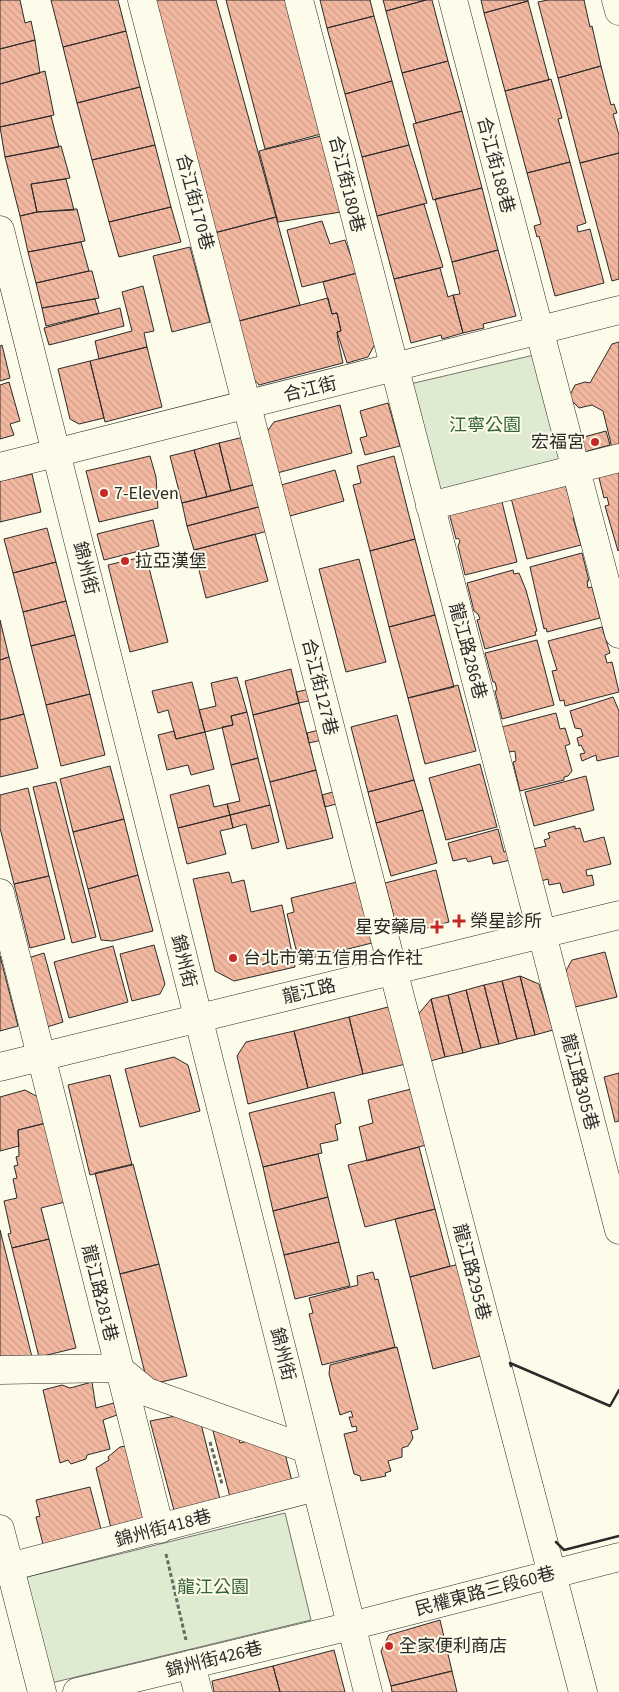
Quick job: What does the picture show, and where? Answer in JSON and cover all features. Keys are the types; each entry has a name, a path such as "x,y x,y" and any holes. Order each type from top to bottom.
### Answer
{"street":[{"name":"合江街170巷","path":"142,0 248,404"},
{"name":"合江街180巷","path":"299,0 394,368"},
{"name":"合江街188巷","path":"453,0 619,634"},
{"path":"616,0 619,11"},
{"name":"錦州街","path":"0,230 368,1692"},
{"name":"合江街","path":"0,467 619,310"},
{"name":"龍江路286巷","path":"394,368 542,934"},
{"name":"合江街127巷","path":"248,404 392,970"},
{"path":"430,506 619,458"},
{"name":"龍江路281巷","path":"0,893 160,1529"},
{"name":"龍江路","path":"0,1067 619,915"},
{"name":"龍江路305巷","path":"542,934 619,1230"},
{"name":"龍江路295巷","path":"392,970 583,1692"},
{"path":"0,1370 118,1368 147,1392 307,1449"},
{"name":"錦州街418巷","path":"9,1567 316,1487"},
{"path":"0,1529 42,1692"},
{"name":"民權東路三段60巷","path":"351,1626 619,1557"},
{"name":"錦州街426巷","path":"77,1692 351,1626"},
{"path":"192,1664 198,1692"}],"path":[{"path":"202,1412 229,1510"},
{"path":"160,1529 192,1664"}],"green space":[{"name":"江寧公園","path":"534,355 563,463 438,497 410,384"},
{"name":"龍江公園","path":"285,1513 311,1620 47,1684 19,1579"}],"building":[{"path":"0,0 20,0 25,23 31,21 35,40 0,49"},
{"path":"51,0 118,0 126,31 63,47"},
{"path":"154,0 216,0 276,217 214,233"},
{"path":"226,0 286,0 321,134 265,149"},
{"path":"320,0 370,0 374,16 327,28"},
{"path":"383,0 426,0 386,11"},
{"path":"432,0 448,61 402,73 386,11"},
{"path":"481,0 528,0 528,1 484,13"},
{"path":"548,0 584,0 601,66 558,78 538,2"},
{"path":"528,1 549,80 505,91 484,13"},
{"path":"374,16 392,81 345,94 327,28"},
{"path":"126,31 140,87 77,103 63,47"},
{"path":"35,40 40,73 0,84 0,49"},
{"path":"448,61 462,111 416,123 402,73"},
{"path":"601,66 611,105 614,104 617,113 613,114 619,135 619,153 580,163 558,78"},
{"path":"45,71 54,115 0,127 0,84"},
{"path":"551,79 562,118 558,119 570,162 527,173 505,91"},
{"path":"392,81 409,145 362,157 345,94"},
{"path":"140,87 155,145 92,160 77,103"},
{"path":"462,111 482,188 433,200 413,124"},
{"path":"51,116 59,147 5,157 0,127"},
{"path":"321,136 341,212 278,222 259,151"},
{"path":"155,145 171,207 109,222 92,160"},
{"path":"409,145 427,203 377,216 362,157"},
{"path":"61,146 70,178 31,184 37,212 20,216 5,157"},
{"path":"619,153 619,279 612,281 580,163"},
{"path":"570,162 586,223 577,226 578,232 590,229 604,283 555,296 539,236 537,237 534,226 541,224 527,173"},
{"path":"66,179 74,210 37,212 31,184"},
{"path":"482,188 498,250 452,262 435,199"},
{"path":"424,204 443,267 394,279 377,216"},
{"path":"171,207 181,242 119,257 109,222"},
{"path":"77,209 85,241 28,252 20,216 37,212"},
{"path":"276,217 300,305 239,321 214,233"},
{"path":"322,221 330,244 345,240 357,273 302,287 287,230"},
{"path":"81,242 89,271 36,283 28,252"},
{"path":"190,247 210,322 172,332 153,256"},
{"path":"498,250 516,316 483,324 484,328 463,333 453,295 460,294 452,262"},
{"path":"440,268 448,297 453,295 463,333 442,339 441,335 411,343 394,279"},
{"path":"92,271 99,298 42,308 36,283"},
{"path":"357,273 375,344 368,357 347,363 337,332 341,331 337,313 332,314 323,282"},
{"path":"143,286 154,331 144,333 147,347 99,359 95,341 132,331 122,292"},
{"path":"328,298 332,314 337,313 341,331 337,332 343,363 259,385 253,378 239,321"},
{"path":"95,299 99,313 46,326 42,308"},
{"path":"120,308 124,326 49,345 44,328"},
{"path":"619,342 619,446 612,448 603,411 592,405 579,408 572,401 570,395 575,385 585,382 590,383 612,344"},
{"path":"2,345 10,378 0,381 0,346"},
{"path":"147,347 162,407 105,422 90,361"},
{"path":"90,361 104,418 79,424 70,419 58,369"},
{"path":"9,382 20,421 10,424 14,435 0,439 0,385"},
{"path":"388,403 400,446 365,455 360,438 367,436 360,411"},
{"path":"340,405 352,453 277,473 266,433 274,422"},
{"name":"宏福宮","path":"606,431 610,445 584,452 580,438"},
{"path":"244,437 256,484 231,491 219,443"},
{"path":"219,443 231,491 207,497 194,450"},
{"path":"194,450 207,497 182,503 170,456"},
{"path":"150,456 156,477 158,508 99,522 86,471"},
{"path":"394,456 415,539 370,551 353,485 361,483 357,466"},
{"path":"619,469 618,551 605,506 609,505 607,497 604,498 598,474"},
{"path":"335,470 344,501 290,516 281,485"},
{"path":"32,474 41,512 0,522 0,481"},
{"path":"559,481 566,487 572,508 576,507 578,517 573,518 581,545 527,559 510,494"},
{"path":"256,484 262,506 187,526 182,503"},
{"path":"501,498 517,562 465,575 458,546 460,541 458,538 456,539 449,513"},
{"path":"262,506 268,531 194,550 187,526"},
{"path":"153,520 159,546 104,560 97,534"},
{"path":"47,528 56,562 13,573 4,539"},
{"path":"255,534 268,581 206,598 194,550"},
{"path":"415,539 435,615 389,627 370,551"},
{"path":"582,553 589,581 587,581 588,588 592,587 600,618 547,632 546,628 544,629 530,567"},
{"path":"146,556 168,642 130,652 108,565"},
{"path":"359,559 386,662 346,672 319,569"},
{"path":"56,562 66,601 23,612 13,573"},
{"path":"513,570 514,574 519,573 526,590 537,631 535,632 536,635 485,649 477,620 480,619 474,611 467,583"},
{"path":"66,601 75,635 31,646 23,612"},
{"path":"435,615 454,687 408,698 389,627"},
{"path":"0,620 9,657 0,660"},
{"path":"602,627 610,653 605,655 607,663 612,662 619,692 565,706 564,700 560,701 552,671 557,670 548,641"},
{"path":"75,635 90,694 46,705 31,646"},
{"path":"537,640 554,705 502,719 495,691 497,690 495,682 493,682 485,653"},
{"path":"9,657 24,714 0,720 0,660"},
{"path":"291,669 299,703 253,715 245,681"},
{"path":"237,677 247,712 231,716 233,725 205,732 199,710 216,706 211,683"},
{"path":"192,682 205,732 176,739 168,710 158,713 152,691"},
{"path":"458,685 476,751 425,764 408,698"},
{"path":"310,689 313,700 299,703 296,692"},
{"path":"90,694 105,755 61,766 46,705"},
{"path":"613,697 619,711 619,756 597,761 596,755 582,761 580,754 585,753 581,745 579,746 577,738 583,736 581,729 575,728 570,711"},
{"path":"299,703 316,770 270,782 253,715"},
{"path":"247,712 258,758 231,765 222,727 233,725 231,716"},
{"path":"556,713 560,729 565,728 570,744 565,746 572,771 568,776 564,777 564,780 520,791 513,762 516,761 515,751 509,752 502,727"},
{"path":"24,714 38,768 0,777 0,720"},
{"path":"397,715 414,780 368,792 351,727"},
{"path":"319,730 322,740 309,743 307,733"},
{"path":"174,731 176,739 205,732 214,769 191,775 188,765 167,770 158,735"},
{"path":"258,758 270,805 230,815 227,804 240,801 231,765"},
{"path":"480,764 497,827 446,840 429,778"},
{"path":"110,766 124,819 73,832 60,779"},
{"path":"316,770 333,838 287,849 270,782"},
{"path":"586,776 594,810 534,826 525,792"},
{"path":"414,780 423,810 376,823 368,792"},
{"path":"56,782 96,937 72,943 33,787"},
{"path":"209,785 214,807 227,804 230,815 178,828 170,795"},
{"path":"28,788 49,876 14,884 0,828 0,795"},
{"path":"336,791 340,803 325,807 322,795"},
{"path":"270,805 279,842 252,849 246,824 233,828 230,815"},
{"path":"423,810 437,863 391,876 376,823"},
{"path":"230,815 233,828 220,831 226,854 187,864 178,828"},
{"path":"124,819 138,875 88,889 73,832"},
{"path":"575,826 575,829 580,828 584,842 604,837 611,864 586,870 587,876 592,875 594,885 563,893 560,883 549,885 548,879 541,881 533,849 546,846 544,840 550,838 548,833"},
{"path":"498,829 504,852 508,851 511,860 493,864 491,856 468,862 466,858 453,861 448,843"},
{"path":"436,870 449,922 409,933 396,925 385,883"},
{"path":"229,872 232,883 244,880 251,912 282,905 295,967 234,981 215,971 193,879"},
{"path":"138,875 153,931 112,941 101,940 88,889"},
{"path":"49,876 65,939 30,948 14,884"},
{"path":"357,882 372,943 299,961 287,914 294,912 291,898"},
{"path":"154,945 165,984 160,994 132,1001 120,954"},
{"path":"113,946 128,1002 69,1018 54,962"},
{"path":"605,952 617,997 571,1008 562,978 572,960"},
{"path":"44,953 63,1022 47,1027 28,958"},
{"path":"0,956 18,1026 0,1031"},
{"path":"520,976 535,1035 517,1039 502,981"},
{"path":"520,976 539,984 553,1030 535,1035"},
{"path":"502,981 517,1039 499,1044 484,985"},
{"path":"484,985 499,1044 481,1048 466,990"},
{"path":"466,990 481,1048 463,1053 448,995"},
{"path":"448,995 463,1053 445,1057 431,999"},
{"path":"431,999 445,1057 427,1062 416,1017"},
{"path":"392,1006 406,1064 363,1074 349,1017"},
{"path":"349,1017 363,1074 308,1088 294,1031"},
{"path":"294,1031 308,1088 248,1104 237,1056 246,1042"},
{"path":"174,1057 188,1065 200,1111 140,1127 125,1069"},
{"path":"619,1073 619,1121 615,1122 604,1077"},
{"path":"110,1075 132,1165 90,1175 68,1085"},
{"path":"411,1089 426,1145 367,1161 359,1127 373,1123 368,1100"},
{"path":"25,1090 38,1097 46,1123 18,1130 19,1146 0,1151 0,1097"},
{"path":"334,1092 341,1123 335,1125 338,1140 320,1144 322,1153 263,1167 249,1113"},
{"path":"46,1123 65,1202 41,1208 49,1239 12,1248 8,1234 11,1233 4,1201 17,1198 13,1179 17,1178 14,1166 18,1165 16,1157 19,1156 18,1130"},
{"path":"419,1147 435,1209 365,1227 348,1165"},
{"path":"318,1154 328,1197 273,1211 263,1167"},
{"path":"133,1164 159,1264 120,1274 95,1173"},
{"path":"328,1197 339,1242 284,1255 273,1211"},
{"path":"435,1209 450,1266 410,1277 395,1219"},
{"path":"0,1230 32,1357 0,1365"},
{"path":"49,1239 76,1348 39,1357 12,1248"},
{"path":"339,1242 350,1286 295,1299 284,1255"},
{"path":"159,1264 187,1376 148,1385 120,1274"},
{"path":"459,1264 484,1355 433,1369 410,1277"},
{"path":"373,1272 375,1280 378,1279 395,1347 322,1365 309,1314 313,1313 309,1298 358,1285 357,1276"},
{"path":"397,1347 418,1429 411,1431 413,1438 408,1446 402,1448 402,1457 388,1461 391,1471 385,1473 386,1476 361,1481 360,1476 354,1474 344,1434 357,1431 356,1426 352,1427 349,1417 353,1417 351,1411 340,1415 329,1374 330,1365"},
{"path":"92,1382 96,1408 114,1403 117,1415 103,1420 110,1449 87,1455 86,1459 71,1464 68,1460 60,1463 43,1390 62,1385 70,1388"},
{"path":"186,1414 200,1420 221,1503 175,1514 150,1421"},
{"path":"235,1426 240,1443 263,1437 282,1442 293,1485 231,1501 213,1431"},
{"path":"126,1446 145,1518 112,1532 96,1468 109,1460 108,1457 120,1447"},
{"path":"90,1487 102,1533 44,1548 36,1517 40,1516 36,1500"},
{"path":"440,1620 452,1671 391,1686 381,1651 389,1635"},
{"path":"334,1650 345,1692 280,1692 273,1666"},
{"path":"273,1666 280,1692 214,1692 212,1681"},
{"path":"452,1671 457,1692 392,1692 391,1686"}],"wall":[{"path":"511,1366 510,1363 610,1406 619,1390"},
{"path":"556,1542 564,1550 619,1536"}],"place":[{"name":"宏福宮","path":"595,442"},
{"name":"7-Eleven","path":"104,493"},
{"name":"拉亞漢堡","path":"125,561"},
{"name":"榮星診所","path":"459,921"},
{"name":"星安藥局","path":"437,927"},
{"name":"台北市第五信用合作社","path":"233,958"},
{"name":"全家便利商店","path":"389,1646"}]}
